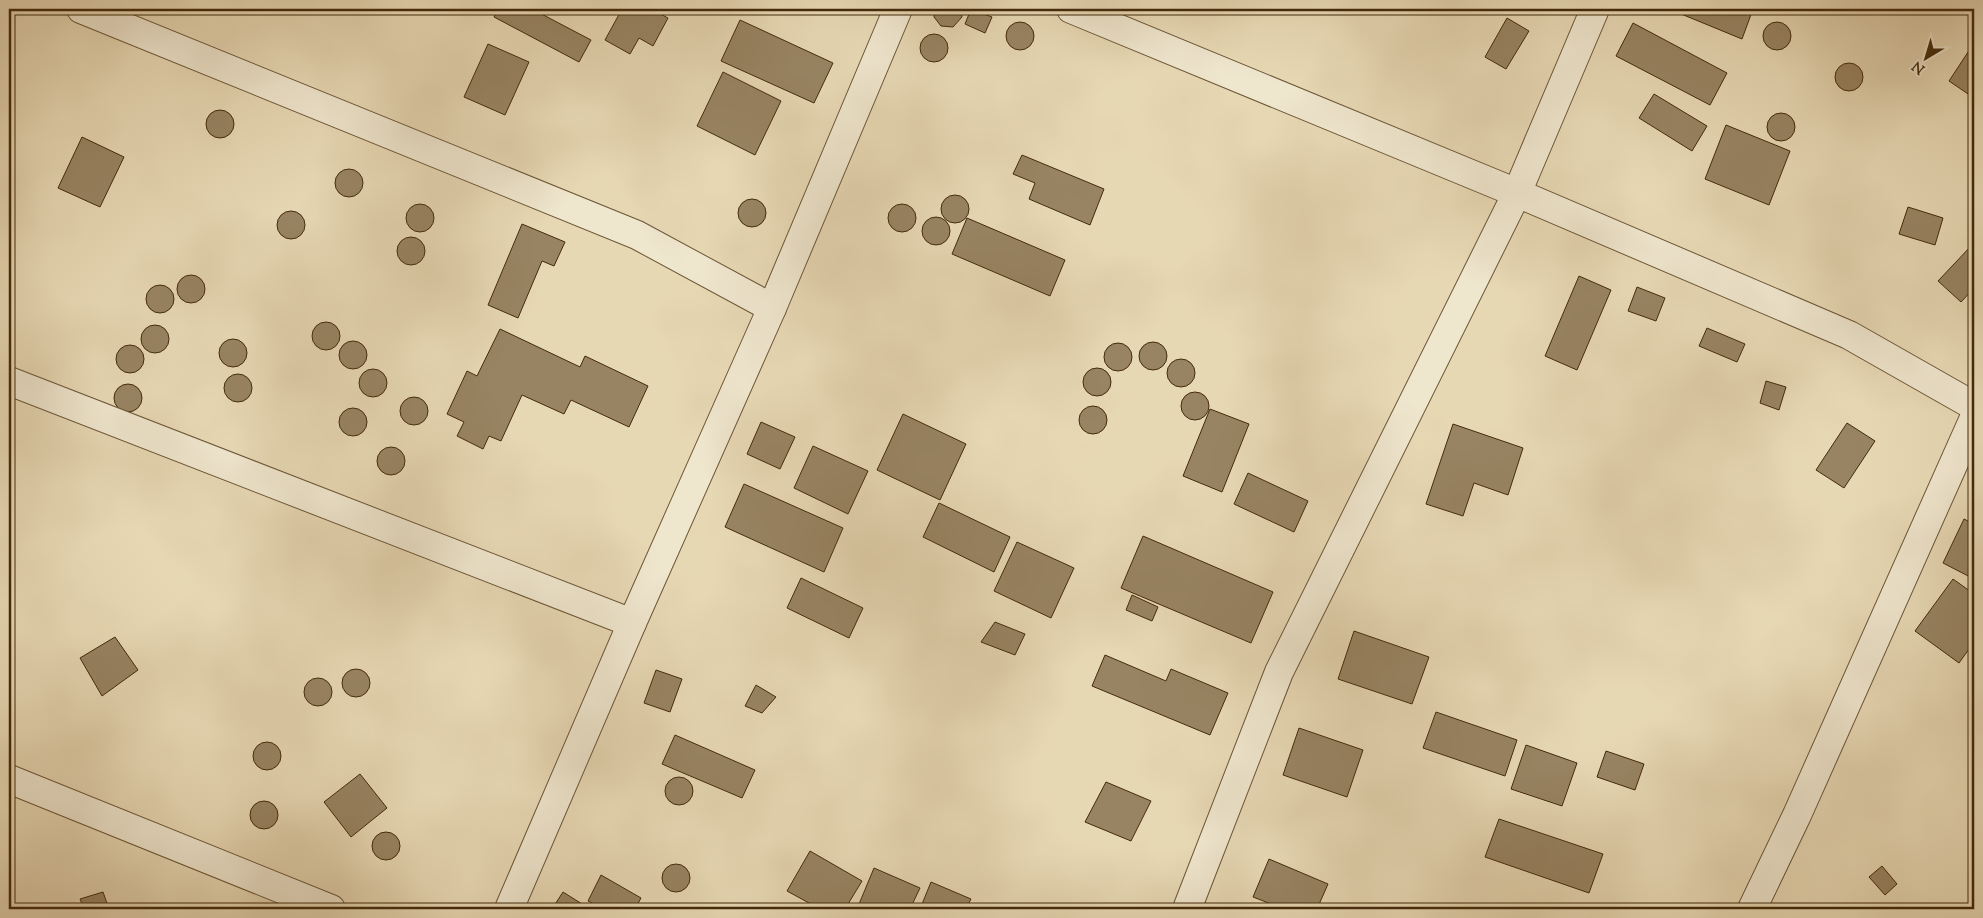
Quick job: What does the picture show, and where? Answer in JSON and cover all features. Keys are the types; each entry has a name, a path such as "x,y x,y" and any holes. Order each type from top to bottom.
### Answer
{"street":[{"path":"81,9 637,235 772,308"},
{"path":"509,909 632,623 772,308 898,9"},
{"path":"1071,9 1518,193 1848,335 1974,406"},
{"path":"1187,909 1279,672 1518,193 1595,9"},
{"path":"9,381 632,623"},
{"path":"1752,909 1797,815 1974,418"},
{"path":"9,779 331,909"}],"building":[{"path":"466,9 487,9 476,13"},
{"path":"498,9 532,9 591,40 579,62 494,17"},
{"path":"622,9 651,9 668,18 653,46 639,38 630,54 605,40"},
{"path":"934,9 961,9 962,17 953,27 941,26 934,17"},
{"path":"971,9 992,17 985,33 965,24"},
{"path":"1669,9 1753,9 1742,39"},
{"path":"1507,18 1529,31 1506,69 1485,57"},
{"path":"740,20 833,63 814,103 721,61"},
{"path":"1020,22 1030,26 1034,36 1030,46 1020,50 1010,46 1006,36 1010,26"},
{"path":"1777,22 1787,26 1791,36 1787,46 1777,50 1767,46 1763,36 1767,26"},
{"path":"1633,23 1727,73 1710,105 1616,56"},
{"path":"934,34 944,38 948,48 944,58 934,62 924,58 920,48 924,38"},
{"path":"1974,43 1974,98 1949,81"},
{"path":"488,44 529,62 505,115 464,97"},
{"path":"1849,63 1859,67 1863,77 1859,87 1849,91 1839,87 1835,77 1839,67"},
{"path":"723,72 781,101 755,155 697,126"},
{"path":"1654,94 1707,126 1692,151 1639,118"},
{"path":"220,110 230,114 234,124 230,134 220,138 210,134 206,124 210,114"},
{"path":"1781,113 1791,117 1795,127 1791,137 1781,141 1771,137 1767,127 1771,117"},
{"path":"1726,125 1790,151 1769,205 1705,179"},
{"path":"82,137 124,157 100,207 58,188"},
{"path":"1022,155 1104,189 1090,225 1029,199 1035,183 1013,174"},
{"path":"349,169 359,173 363,183 359,193 349,197 339,193 335,183 339,173"},
{"path":"955,195 965,199 969,209 965,219 955,223 945,219 941,209 945,199"},
{"path":"752,199 762,203 766,213 762,223 752,227 742,223 738,213 742,203"},
{"path":"420,204 430,208 434,218 430,228 420,232 410,228 406,218 410,208"},
{"path":"902,204 912,208 916,218 912,228 902,232 892,228 888,218 892,208"},
{"path":"1908,207 1943,218 1935,245 1899,234"},
{"path":"291,211 301,215 305,225 301,235 291,239 281,235 277,225 281,215"},
{"path":"936,217 946,221 950,231 946,241 936,245 926,241 922,231 926,221"},
{"path":"967,218 1065,260 1050,296 952,254"},
{"path":"522,224 565,242 554,266 542,261 518,318 488,305"},
{"path":"411,237 421,241 425,251 421,261 411,265 401,261 397,251 401,241"},
{"path":"1972,245 1974,246 1974,288 1961,302 1938,281"},
{"path":"191,275 201,279 205,289 201,299 191,303 181,299 177,289 181,279"},
{"path":"1579,276 1611,290 1577,370 1545,356"},
{"path":"160,285 170,289 174,299 170,309 160,313 150,309 146,299 150,289"},
{"path":"1637,287 1665,298 1656,321 1628,311"},
{"path":"326,322 336,326 340,336 336,346 326,350 316,346 312,336 316,326"},
{"path":"155,325 165,329 169,339 165,349 155,353 145,349 141,339 145,329"},
{"path":"1707,328 1745,344 1737,362 1699,346"},
{"path":"500,329 580,367 585,356 648,386 629,427 571,400 564,414 522,395 501,441 489,436 483,449 457,436 464,422 447,414 467,371 477,376"},
{"path":"233,339 243,343 247,353 243,363 233,367 223,363 219,353 223,343"},
{"path":"353,341 363,345 367,355 363,365 353,369 343,365 339,355 343,345"},
{"path":"1153,342 1163,346 1167,356 1163,366 1153,370 1143,366 1139,356 1143,346"},
{"path":"1118,343 1128,347 1132,357 1128,367 1118,371 1108,367 1104,357 1108,347"},
{"path":"130,345 140,349 144,359 140,369 130,373 120,369 116,359 120,349"},
{"path":"1181,359 1191,363 1195,373 1191,383 1181,387 1171,383 1167,373 1171,363"},
{"path":"1097,368 1107,372 1111,382 1107,392 1097,396 1087,392 1083,382 1087,372"},
{"path":"373,369 383,373 387,383 383,393 373,397 363,393 359,383 363,373"},
{"path":"238,374 248,378 252,388 248,398 238,402 228,398 224,388 228,378"},
{"path":"1766,381 1786,387 1779,410 1760,403"},
{"path":"128,384 138,388 142,398 138,408 128,412 118,408 114,398 118,388"},
{"path":"1195,392 1205,396 1209,406 1205,416 1195,420 1185,416 1181,406 1185,396"},
{"path":"414,397 424,401 428,411 424,421 414,425 404,421 400,411 404,401"},
{"path":"1093,406 1103,410 1107,420 1103,430 1093,434 1083,430 1079,420 1083,410"},
{"path":"353,408 363,412 367,422 363,432 353,436 343,432 339,422 343,412"},
{"path":"1210,409 1249,424 1222,492 1183,476"},
{"path":"903,414 966,444 940,500 877,470"},
{"path":"761,422 795,437 780,469 747,454"},
{"path":"1847,423 1875,441 1844,488 1816,470"},
{"path":"1453,424 1523,448 1508,495 1474,483 1463,516 1426,504"},
{"path":"813,446 868,471 848,514 794,488"},
{"path":"391,447 401,451 405,461 401,471 391,475 381,471 377,461 381,451"},
{"path":"1248,473 1308,501 1294,532 1234,504"},
{"path":"744,484 843,528 824,572 725,527"},
{"path":"939,503 1010,537 994,572 923,537"},
{"path":"1964,519 1974,524 1974,579 1943,563"},
{"path":"1143,536 1273,592 1251,643 1121,588"},
{"path":"1017,542 1074,568 1051,618 994,591"},
{"path":"801,578 863,608 849,638 787,608"},
{"path":"1953,579 1974,594 1974,642 1959,663 1915,631"},
{"path":"1132,595 1158,607 1152,621 1126,610"},
{"path":"995,622 1025,634 1015,655 981,642"},
{"path":"1354,631 1429,657 1412,704 1338,679"},
{"path":"115,637 138,670 102,696 80,658"},
{"path":"1105,655 1166,681 1171,669 1228,693 1210,735 1092,686"},
{"path":"356,669 366,673 370,683 366,693 356,697 346,693 342,683 346,673"},
{"path":"656,670 682,679 670,712 644,703"},
{"path":"318,678 328,682 332,692 328,702 318,706 308,702 304,692 308,682"},
{"path":"756,685 776,697 762,713 745,706"},
{"path":"1436,712 1517,740 1505,776 1423,748"},
{"path":"1299,728 1363,750 1347,797 1283,775"},
{"path":"675,735 755,770 742,798 662,764"},
{"path":"267,742 277,746 281,756 277,766 267,770 257,766 253,756 257,746"},
{"path":"1526,745 1577,763 1562,806 1511,789"},
{"path":"1606,751 1644,764 1635,790 1597,777"},
{"path":"360,774 387,808 351,837 324,802"},
{"path":"679,777 689,781 693,791 689,801 679,805 669,801 665,791 669,781"},
{"path":"1106,782 1151,801 1131,841 1085,822"},
{"path":"264,801 274,805 278,815 274,825 264,829 254,825 250,815 254,805"},
{"path":"1499,819 1603,854 1589,893 1485,857"},
{"path":"386,832 396,836 400,846 396,856 386,860 376,856 372,846 376,836"},
{"path":"810,851 862,881 845,909 820,909 787,891"},
{"path":"1269,859 1328,884 1317,909 1284,909 1253,897"},
{"path":"676,864 686,868 690,878 686,888 676,892 666,888 662,878 666,868"},
{"path":"1882,866 1897,884 1885,895 1869,877"},
{"path":"874,868 920,888 910,909 857,909"},
{"path":"601,875 641,898 635,909 604,909 588,901"},
{"path":"931,882 971,899 966,909 920,909"},
{"path":"103,892 109,909 84,909 80,899"},
{"path":"563,892 590,909 552,909"}]}
